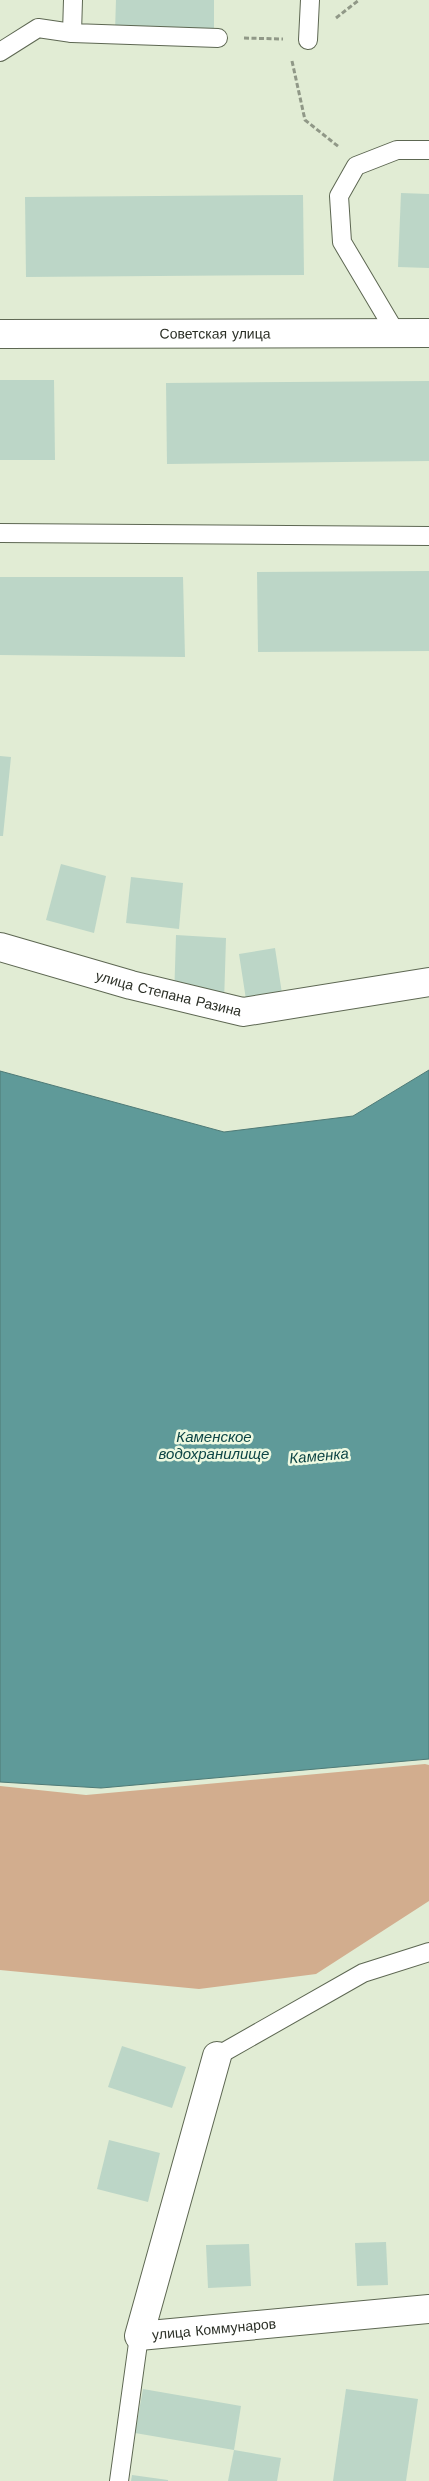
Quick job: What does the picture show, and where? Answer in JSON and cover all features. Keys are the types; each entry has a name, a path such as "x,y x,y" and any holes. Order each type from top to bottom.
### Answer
{"street":[{"name":"Советская улица","path":"0,334 429,333"},
{"name":"улица Степана Разина","path":"0,946 131,985 243,1012 429,982"},
{"name":"улица Коммунаров","path":"217,2056 139,2336 429,2309"}],"lane":[{"path":"72,33 73,0"},
{"path":"308,40 310,0"},
{"path":"0,52 38,28 72,33 218,38"},
{"path":"396,333 342,242 339,196 356,166 397,150 429,150"},
{"path":"0,533 429,536"},
{"path":"217,2056 363,1972 429,1952"},
{"path":"119,2481 139,2336"}],"path":[{"path":"291,57 305,120 342,149 356,166"}],"shaded area":[{"path":"429,1765 429,1901 316,1974 199,1989 0,1970 0,1786 86,1795"}],"water":[{"name":"Каменское водохранилище","path":"429,1070 429,1759 101,1788 0,1782 0,1071 224,1132 353,1116"}],"building":[{"path":"116,0 214,0 214,34 115,31"},
{"path":"401,193 429,194 429,268 398,267"},
{"path":"303,195 304,275 26,277 25,197"},
{"path":"0,380 54,380 55,460 0,460"},
{"path":"429,381 429,461 167,464 166,383"},
{"path":"429,571 429,651 258,652 257,572"},
{"path":"0,577 183,577 185,657 0,655"},
{"path":"0,756 11,757 3,836 0,836"},
{"path":"61,864 106,876 94,933 46,920"},
{"path":"131,877 183,883 179,929 126,923"},
{"path":"176,935 226,938 224,1002 174,999"},
{"path":"275,948 283,1000 247,1006 239,954"},
{"path":"122,2046 186,2067 172,2108 108,2087"},
{"path":"109,2140 160,2153 148,2202 97,2189"},
{"path":"386,2242 388,2285 357,2286 355,2243"},
{"path":"249,2244 251,2286 208,2288 206,2245"},
{"path":"143,2389 241,2406 234,2450 135,2433"},
{"path":"346,2389 418,2399 406,2481 333,2481"},
{"path":"234,2450 281,2458 277,2481 228,2481"},
{"path":"132,2475 168,2480 168,2481 131,2481"}],"water label":[{"name":"Каменка","path":"319,1456"}]}
